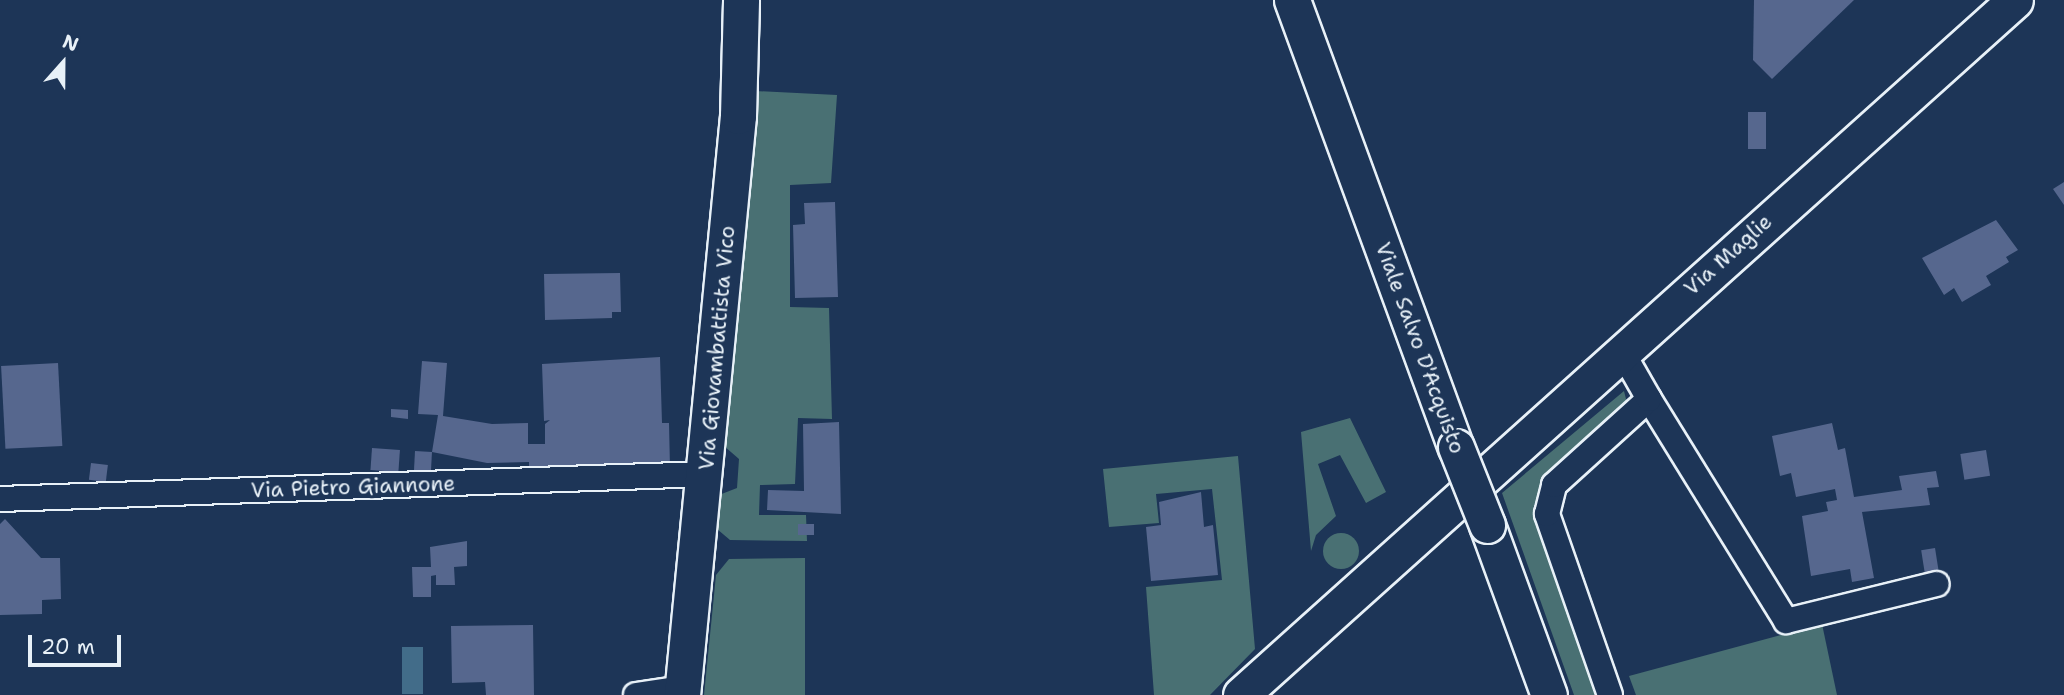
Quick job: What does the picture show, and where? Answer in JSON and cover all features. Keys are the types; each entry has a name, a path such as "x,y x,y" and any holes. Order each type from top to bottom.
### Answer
{"street":[{"name":"Via Giovambattista Vico","path":"682,691 738,116 741,0"},
{"name":"Viale Salvo D'Acquisto","path":"1292,0 1549,695"},
{"name":"Via Maglie","path":"1241,695 1442,511 2015,0"},
{"path":"1621,351 1786,621 1937,584"},
{"path":"1610,695 1547,514 1554,485 1649,399"},
{"name":"Via Pietro Giannone","path":"0,499 705,474"},
{"path":"636,695 682,691"}],"green space":[{"path":"755,91 837,95 831,183 790,185 790,307 829,308 832,419 798,418 795,484 760,485 759,515 806,515 807,541 730,540 717,529 719,495 737,488 739,459 724,446"},
{"path":"1624,391 1627,403 1541,486 1533,509 1596,695 1574,695 1502,493"},
{"path":"1350,418 1386,492 1366,503 1340,455 1318,464 1336,516 1316,535 1311,551 1301,432"},
{"path":"1238,456 1255,649 1210,695 1154,695 1146,587 1222,580 1212,489 1156,494 1159,523 1109,527 1103,469"},
{"path":"1341,533 1353,539 1359,551 1353,563 1341,569 1329,563 1323,551 1329,539"},
{"path":"805,558 805,695 704,695 716,575 729,559"},
{"path":"1822,624 1837,695 1636,695 1629,676"}],"water":[{"path":"402,647 423,647 423,694 402,694"}],"building":[{"path":"1754,0 1854,0 1772,79 1753,60"},
{"path":"1748,112 1766,112 1766,149 1748,149"},
{"path":"2064,182 2064,205 2053,189"},
{"path":"835,202 838,297 795,298 793,225 805,224 804,203"},
{"path":"1996,220 2018,250 2006,257 2009,262 1986,276 1991,285 1962,302 1954,288 1944,295 1922,258"},
{"path":"620,273 621,312 612,312 612,318 545,320 544,274"},
{"path":"660,357 662,423 669,423 670,468 529,470 529,462 487,463 432,452 438,415 418,414 422,361 447,363 443,416 492,424 528,423 528,444 545,444 545,424 550,420 544,421 542,364"},
{"path":"58,363 62,446 5,449 1,366"},
{"path":"391,409 408,410 408,419 391,417"},
{"path":"839,422 841,514 767,510 768,490 804,491 803,424"},
{"path":"1832,423 1838,450 1845,448 1854,497 1902,490 1899,476 1936,471 1939,487 1927,488 1930,505 1862,512 1874,578 1852,582 1850,569 1811,576 1802,516 1828,511 1826,502 1837,500 1835,489 1796,497 1791,473 1780,476 1772,436"},
{"path":"372,448 400,450 398,472 370,470"},
{"path":"1986,450 1990,476 1964,480 1960,454"},
{"path":"415,451 432,452 431,475 414,474"},
{"path":"91,463 108,465 106,482 89,480"},
{"path":"1201,492 1204,527 1213,525 1218,575 1151,581 1146,527 1161,525 1159,502"},
{"path":"5,519 41,558 60,558 61,599 42,600 42,614 0,615 0,524"},
{"path":"798,524 814,524 814,535 798,535"},
{"path":"467,541 467,566 454,567 455,585 436,585 436,575 431,576 431,597 413,597 412,567 431,567 430,547"},
{"path":"1935,548 1939,572 1925,574 1921,550"},
{"path":"533,625 534,695 486,695 485,682 452,683 451,626"}]}
